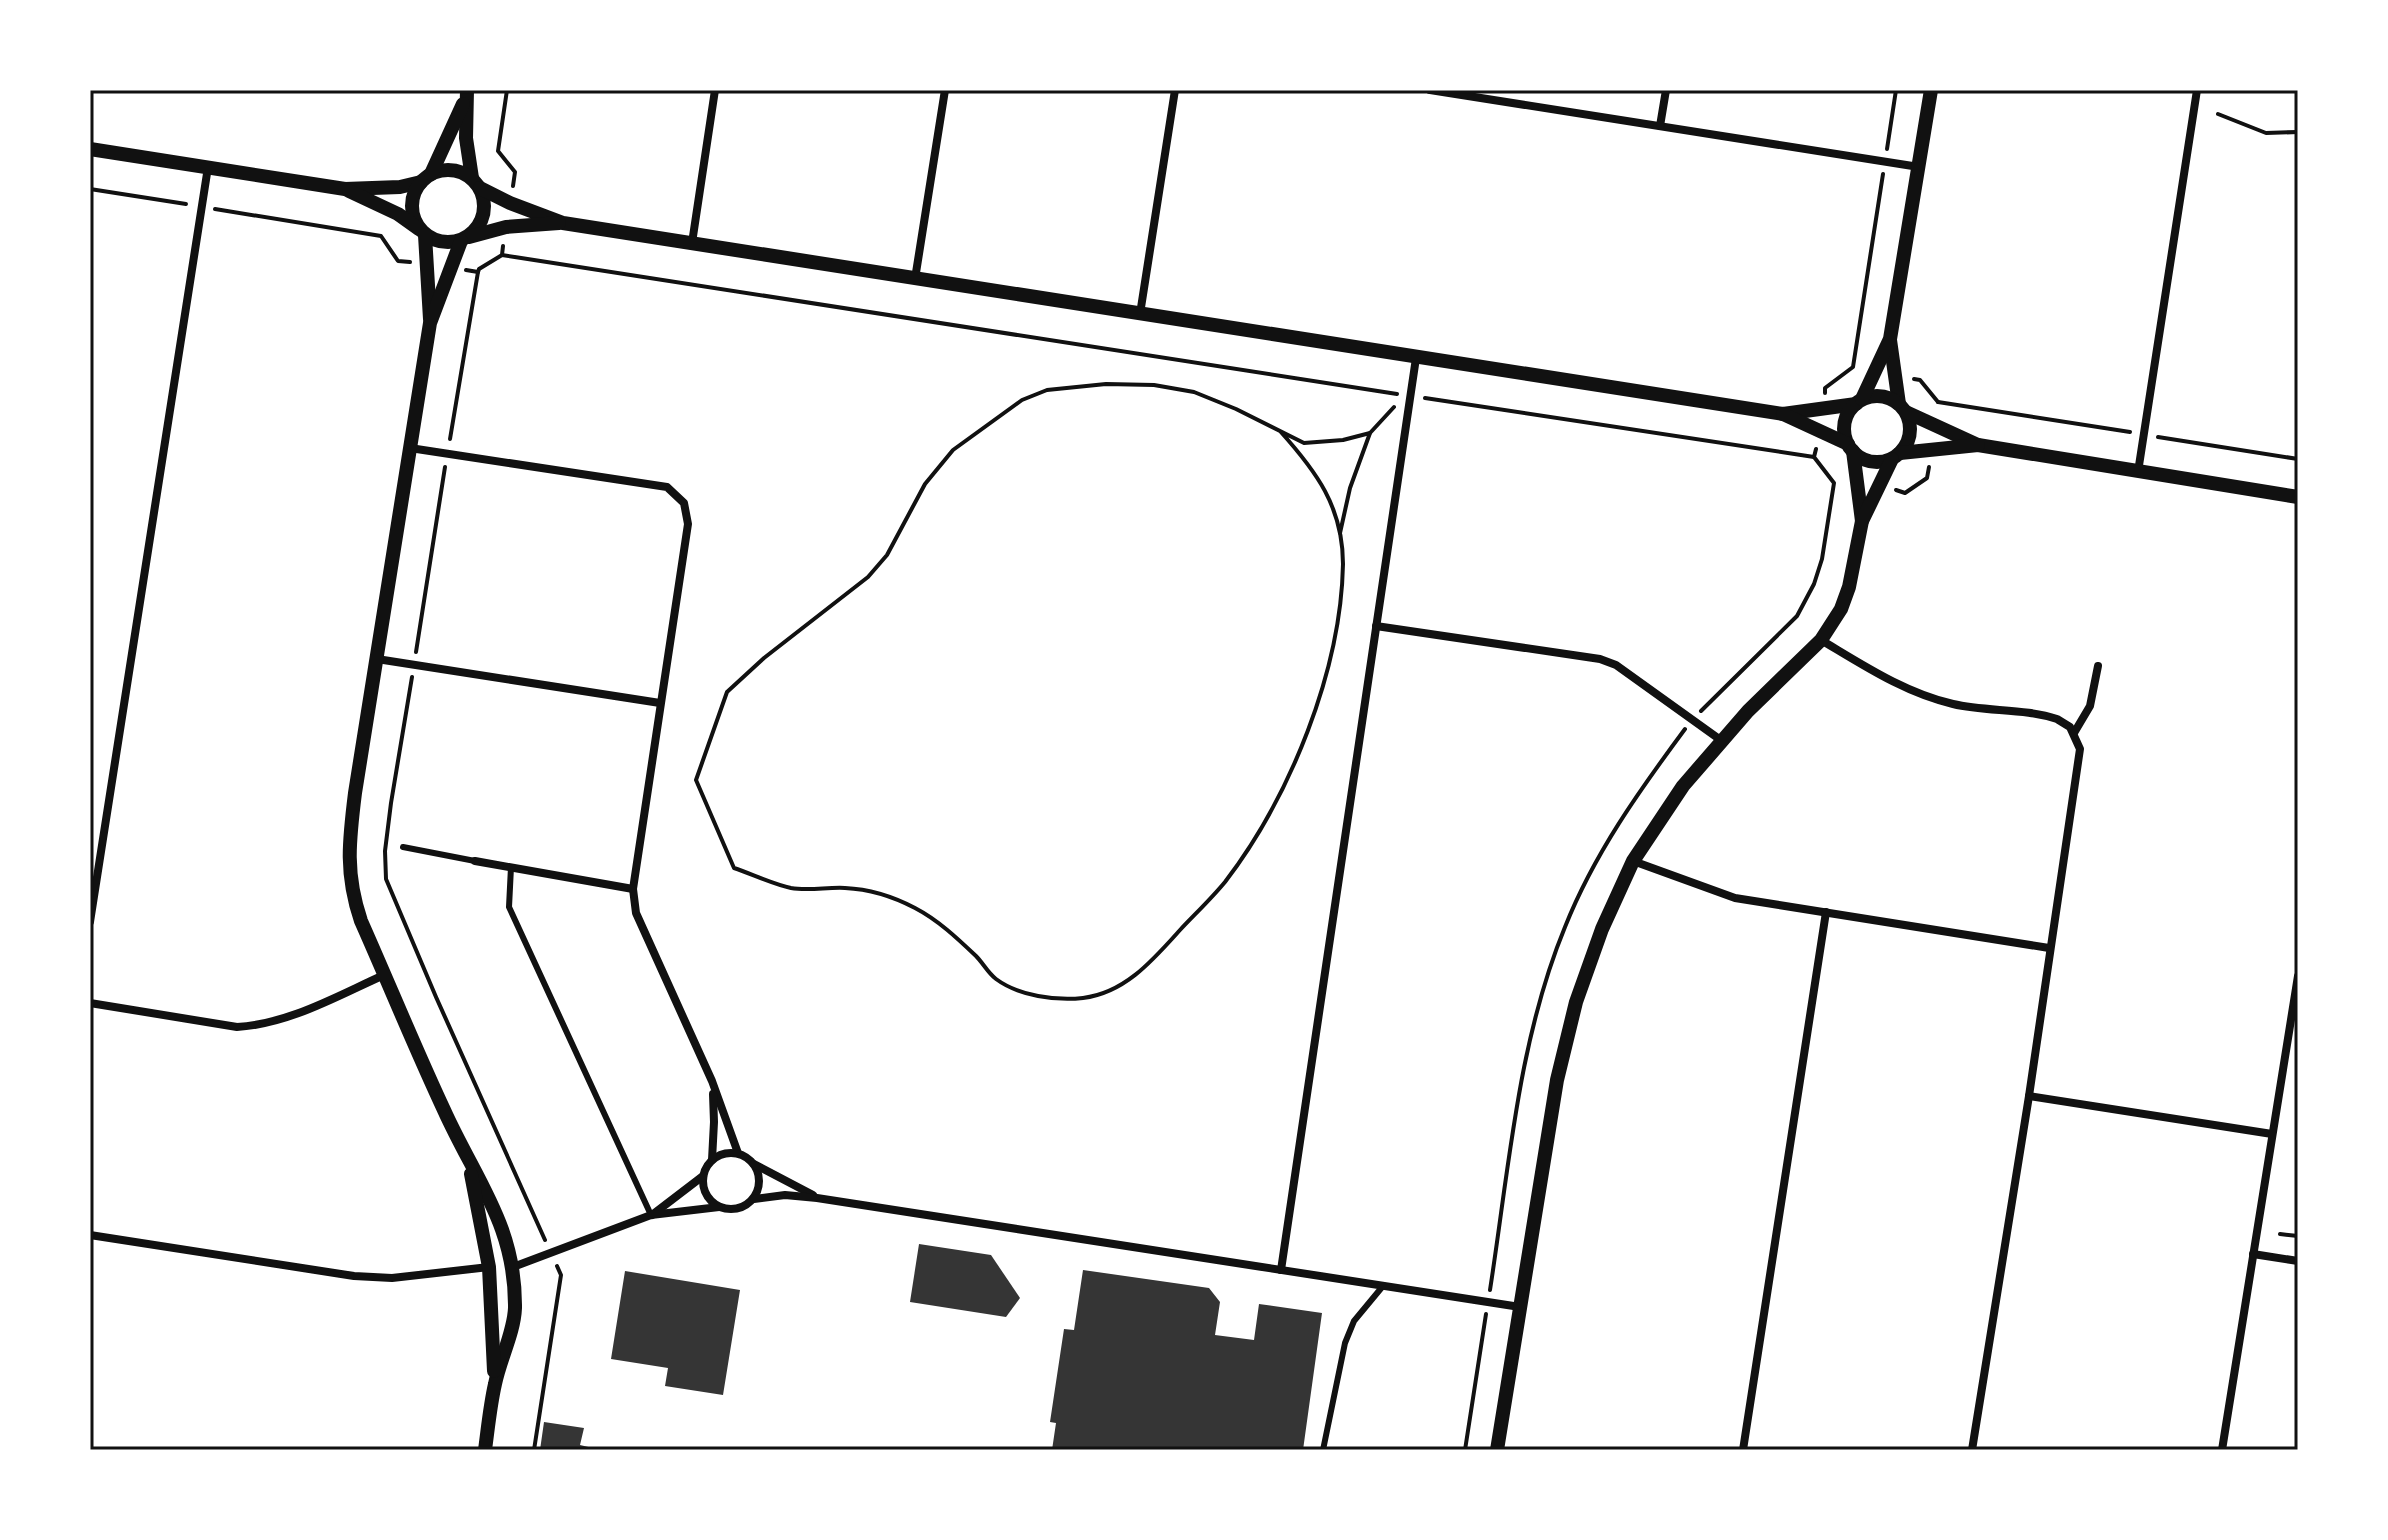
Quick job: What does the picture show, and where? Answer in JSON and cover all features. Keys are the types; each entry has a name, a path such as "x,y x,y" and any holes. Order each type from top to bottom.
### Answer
{"street":[{"path":"692,243 715,90"},
{"path":"915,279 945,90"},
{"path":"1140,314 1175,90"},
{"path":"1430,90 1919,167"},
{"path":"1660,126 1666,90"},
{"path":"1862,521 1845,422 1859,402 1890,339 1931,90"},
{"path":"2138,472 2197,90"},
{"path":"430,323 423,233 412,212 415,191 426,178 466,93"},
{"path":"466,93 466,138 485,210 476,230 464,239 430,323 353,808 349,868 351,893 384,975 468,1161 498,1214 513,1267 515,1311 495,1384 485,1450"},
{"path":"90,149 345,189 400,187 452,170 510,203 563,223 1783,414 1850,447 1871,461 1978,445"},
{"path":"90,922 208,167"},
{"path":"345,189 398,214 440,242 506,227 563,223"},
{"path":"1497,1450 1557,1080 1576,1002 1602,929 1633,861 1683,786 1722,741 1821,640 1841,609 1849,587 1862,521 1910,434 1910,423 1902,408 1890,339"},
{"path":"1281,1270 1416,358"},
{"path":"1783,414 1881,396 1978,445 2298,497"},
{"path":"410,448 667,487 684,503 688,524 633,889 636,913 712,1081 738,1153"},
{"path":"1376,626 1600,659 1616,665 1722,741"},
{"path":"1821,640 1895,683 1924,696 1957,705 2050,717 2070,727 2080,749 2029,1096 1972,1450"},
{"path":"377,659 660,703"},
{"path":"2074,733 2090,706 2098,666"},
{"path":"475,861 633,889"},
{"path":"1633,861 1735,898 2049,948"},
{"path":"1743,1450 1826,912"},
{"path":"90,1003 237,1027 261,1026 384,975"},
{"path":"2222,1450 2272,1134 2296,1006 2298,976"},
{"path":"651,1215 703,1176 712,1160 712,1081"},
{"path":"2029,1096 2272,1134"},
{"path":"712,1160 728,1153 738,1153 817,1198"},
{"path":"468,1161 489,1267 495,1384"},
{"path":"754,1164 760,1181 754,1199"},
{"path":"703,1176 706,1194 719,1207"},
{"path":"513,1267 651,1215 719,1207 738,1209 754,1199 785,1195 1520,1307"},
{"path":"90,1235 354,1276 392,1278 489,1267"},
{"path":"2253,1254 2298,1261"}],"lane":[{"path":"403,847 475,861"},
{"path":"511,867 509,907 651,1215"},
{"path":"1323,1450 1345,1343 1354,1321 1383,1286"}],"path":[{"path":"498,151 507,90"},
{"path":"1824,396 1825,388 1853,367 1896,90"},
{"path":"2218,114 2266,133 2298,132"},
{"path":"90,189 381,236"},
{"path":"502,255 1814,457"},
{"path":"478,272 391,803 385,851 386,879 561,1275 534,1450"},
{"path":"1280,431 1314,469 1334,507 1343,562 1335,646 1297,760 1266,820 1224,882 1153,959 1130,979 1101,994 1081,998 1046,997 1017,990 996,978 937,921 912,906 882,895 848,888 792,888 734,868 696,780 727,692 764,658 868,577 887,555 925,484 953,450 1022,400 1047,390 1106,384 1154,385 1194,392 1236,409 1280,431 1304,443 1343,440 1370,433"},
{"path":"1340,543 1341,523 1350,488 1370,433 1396,405 1397,394"},
{"path":"1938,402 2298,459"},
{"path":"2280,1234 2298,1236"}],"building":[{"path":"919,1244 991,1255 1020,1298 1006,1317 910,1302"},
{"path":"1083,1270 1209,1288 1220,1302 1215,1335 1254,1340 1259,1304 1322,1313 1303,1450 1052,1450 1056,1423 1050,1422 1064,1329 1074,1330"},
{"path":"625,1271 740,1290 723,1395 665,1386 668,1368 611,1359"},
{"path":"544,1422 584,1428 580,1445 601,1450 540,1450"}]}
